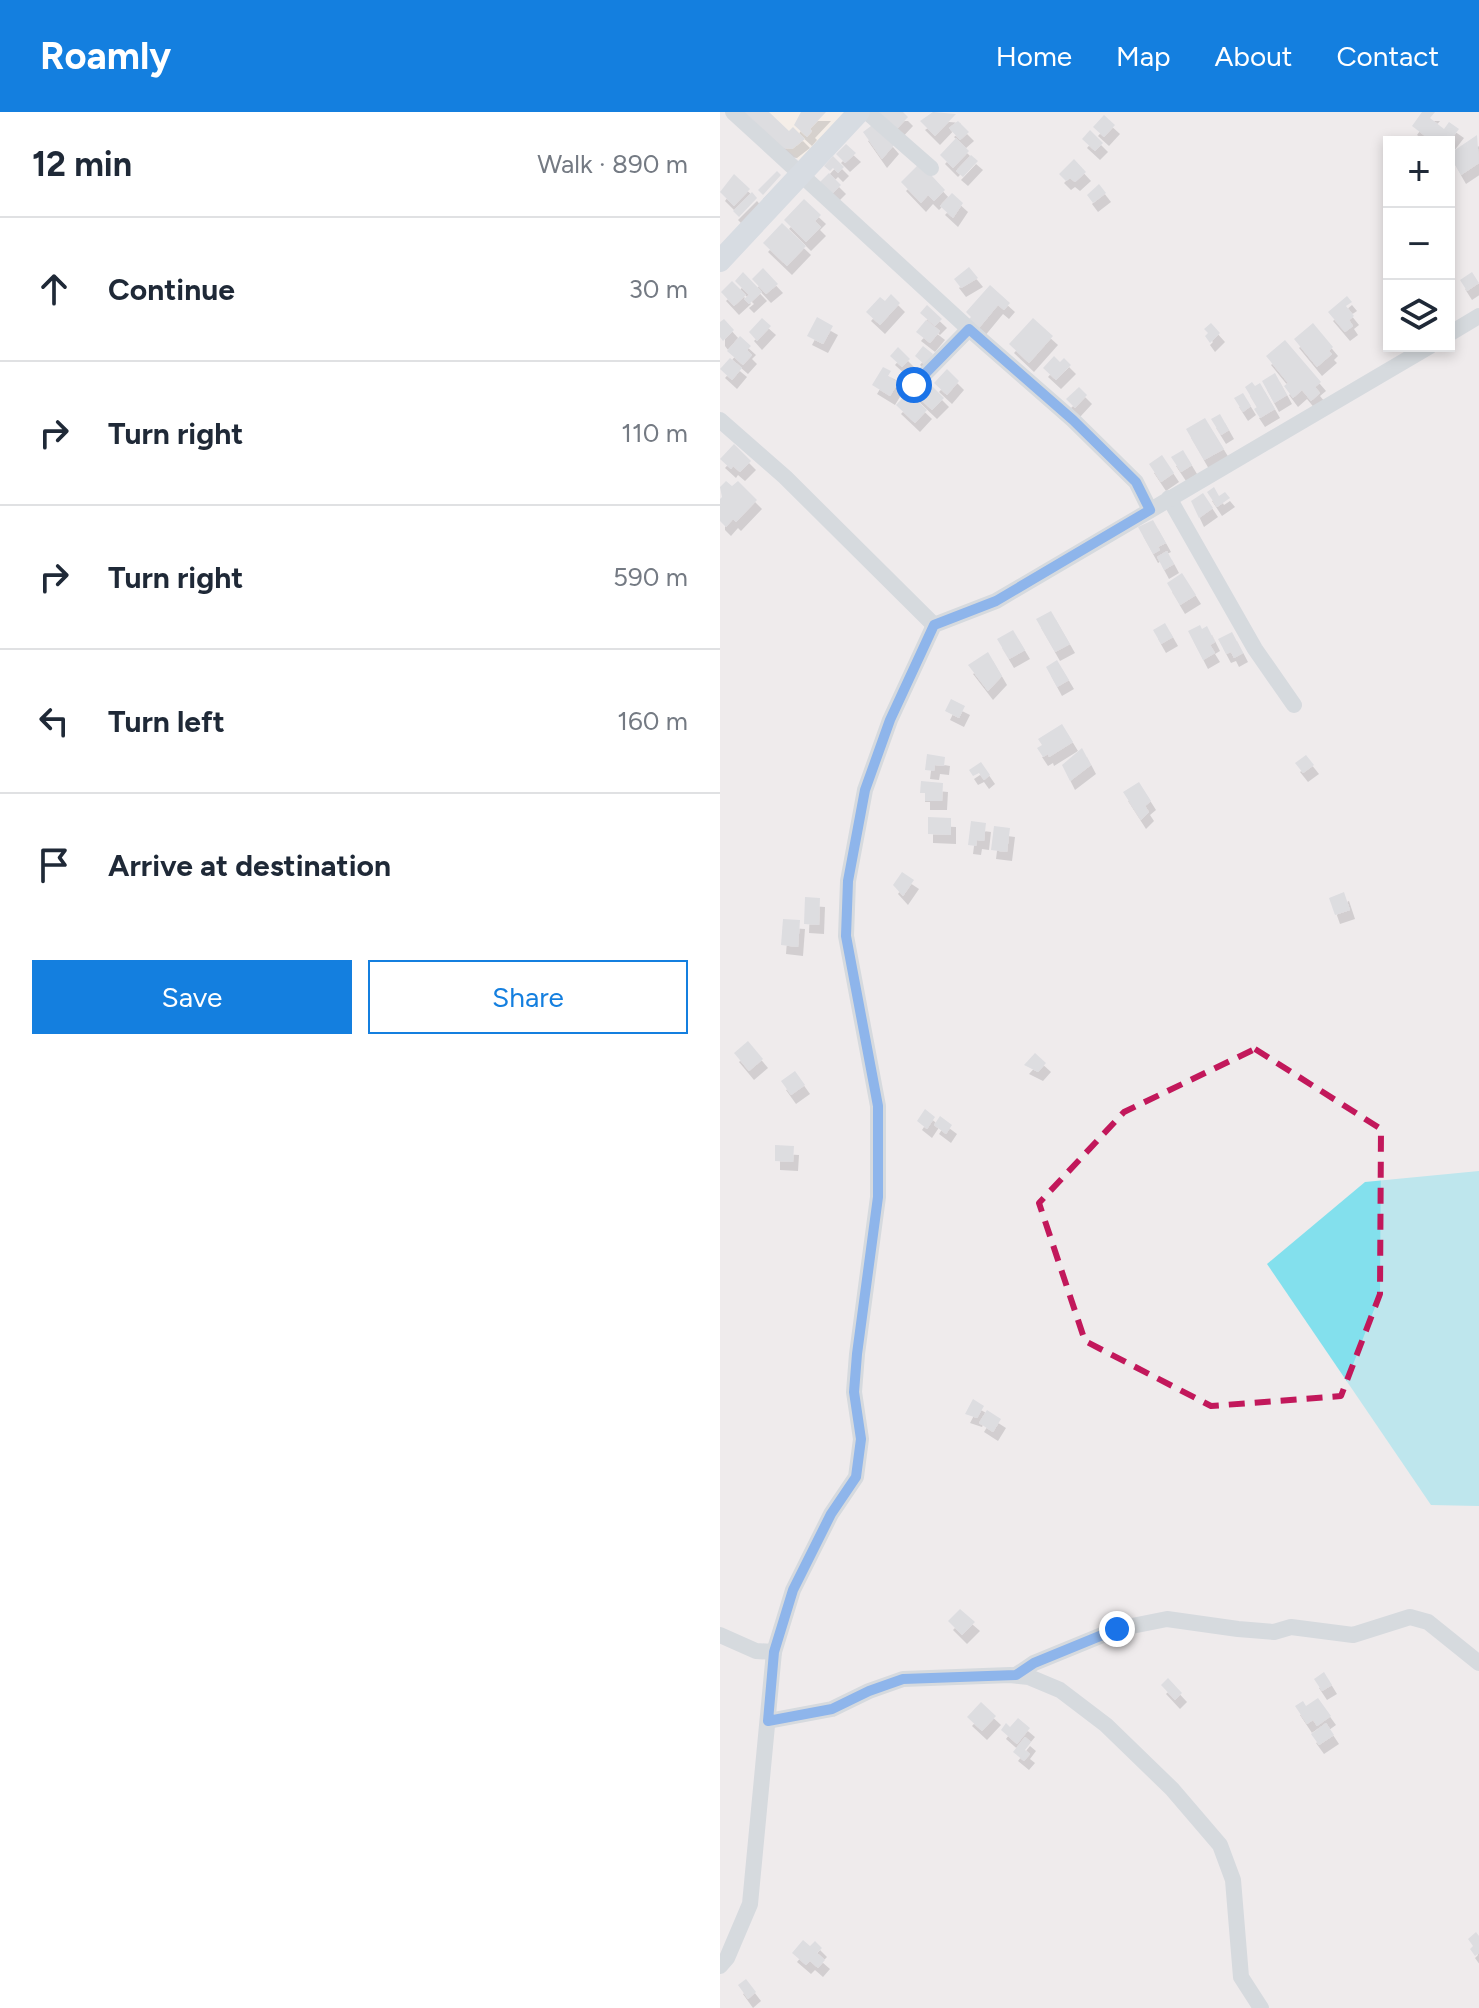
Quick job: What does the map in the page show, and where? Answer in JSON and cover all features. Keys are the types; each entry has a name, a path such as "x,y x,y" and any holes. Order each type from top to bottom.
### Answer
{"main road":[{"path":"720,261 859,112"}],"street":[{"path":"733,112 1073,420 1136,482 1150,510"},
{"path":"867,112 931,168"},
{"path":"1455,330 1479,316"},
{"path":"914,385 969,329"},
{"path":"720,1966 727,1958 750,1904 774,1652 793,1590 831,1514 856,1477 861,1439 854,1392 878,1197 878,1106 846,936 848,881 865,790 890,720 934,625 996,601 1420,352"},
{"path":"720,420 785,477 934,625"},
{"path":"1169,498 1255,649 1294,705"},
{"path":"1016,1675 1034,1663 1117,1629 1167,1619 1274,1632 1291,1627 1353,1635 1410,1617 1428,1622 1479,1663"},
{"path":"720,1635 756,1651 774,1652"},
{"path":"768,1721 832,1709 903,1679 1016,1675 1060,1690 1106,1725 1172,1789 1220,1845 1233,1880 1241,1977 1261,2008"}],"highlighted area":[{"path":"1255,1049 1381,1129 1380,1294 1341,1396 1211,1406 1085,1341 1039,1203 1124,1112"}],"shaded area":[{"path":"744,112 845,112 799,160"}],"water":[{"path":"1479,1171 1479,1506 1431,1505 1267,1264 1365,1182"}],"building":[{"path":"744,112 769,112 789,131 793,127 805,139 792,149 784,148"},
{"path":"801,112 826,112 810,129 812,131 807,137 794,125"},
{"path":"877,112 903,112 908,117 894,132"},
{"path":"933,112 956,114 935,136 920,121"},
{"path":"1422,112 1435,112 1430,118 1444,129 1449,122 1459,129 1454,136 1425,136 1412,126"},
{"path":"1104,115 1115,125 1104,137 1093,127"},
{"path":"958,121 969,132 960,140 949,128"},
{"path":"875,123 894,145 882,159 863,132"},
{"path":"1090,130 1103,143 1095,151 1082,139"},
{"path":"1477,135 1479,163 1461,175 1455,164 1455,150"},
{"path":"956,138 969,151 953,168 940,155"},
{"path":"846,144 856,153 845,163 836,154"},
{"path":"971,155 978,161 963,177 956,171"},
{"path":"833,156 844,167 838,173 824,166"},
{"path":"1074,159 1086,172 1075,182 1070,178 1066,181 1059,174"},
{"path":"920,163 945,190 934,201 928,195 921,203 901,182"},
{"path":"777,171 781,175 763,195 758,190"},
{"path":"829,173 841,185 831,195 819,183"},
{"path":"734,174 750,189 734,206 720,192"},
{"path":"1099,184 1106,193 1093,203 1087,195"},
{"path":"752,192 757,198 739,217 733,211"},
{"path":"952,193 963,203 953,218 940,206"},
{"path":"804,199 821,215 815,221 821,227 806,242 784,220"},
{"path":"782,223 806,246 787,266 763,243"},
{"path":"969,267 978,278 961,288 954,279"},
{"path":"763,268 778,284 766,294 752,279"},
{"path":"743,272 762,292 749,304 744,299 749,295 735,281"},
{"path":"1472,272 1479,283 1467,291 1460,280"},
{"path":"732,281 746,295 734,306 721,292"},
{"path":"990,285 1010,303 1004,310 998,305 979,328 966,312"},
{"path":"891,294 900,303 880,325 866,312 880,297 885,301"},
{"path":"1347,296 1352,302 1346,306 1354,316 1349,320 1353,326 1345,332 1328,312"},
{"path":"927,305 942,319 935,326 920,313"},
{"path":"817,317 833,326 823,344 807,336"},
{"path":"762,318 771,326 757,341 749,332"},
{"path":"1033,318 1053,336 1029,363 1009,344"},
{"path":"724,319 734,330 723,341 720,322"},
{"path":"926,320 940,331 930,343 916,332"},
{"path":"1211,323 1220,333 1210,343 1204,329"},
{"path":"1313,323 1333,347 1329,351 1332,354 1317,367 1294,339"},
{"path":"740,336 751,346 747,350 752,355 743,365 727,351"},
{"path":"1285,340 1321,382 1315,387 1320,393 1311,401 1302,390 1293,398 1284,386 1288,383 1266,356"},
{"path":"923,346 933,354 925,365 915,356"},
{"path":"898,347 910,359 902,367 890,356"},
{"path":"1054,356 1060,362 1064,358 1071,365 1056,380 1043,368"},
{"path":"730,358 742,368 732,380 720,369"},
{"path":"883,367 891,371 888,376 898,383 890,396 872,385"},
{"path":"947,369 959,381 947,395 934,383"},
{"path":"1275,373 1287,395 1274,403 1262,381"},
{"path":"926,380 944,398 932,410 914,393"},
{"path":"1252,382 1255,386 1260,383 1275,409 1260,418 1245,387"},
{"path":"1079,387 1087,395 1075,408 1066,399"},
{"path":"908,392 927,410 915,423 896,405"},
{"path":"1243,393 1251,406 1243,412 1234,398"},
{"path":"1220,414 1229,430 1221,435 1211,419"},
{"path":"1205,418 1224,449 1204,460 1186,429"},
{"path":"734,444 751,461 740,472 720,459"},
{"path":"1183,450 1192,465 1181,472 1171,457"},
{"path":"1162,455 1174,473 1161,482 1149,464"},
{"path":"726,481 732,486 738,481 757,500 736,522 733,519 726,527 720,521 720,487"},
{"path":"1214,487 1219,496 1225,492 1230,498 1217,507 1207,492"},
{"path":"1203,493 1213,508 1199,518 1191,501"},
{"path":"1153,520 1166,543 1153,554 1138,527"},
{"path":"1167,551 1174,564 1164,570 1157,557"},
{"path":"1182,573 1196,595 1180,605 1167,583"},
{"path":"1051,611 1070,644 1055,652 1036,619"},
{"path":"1165,623 1173,637 1161,644 1153,630"},
{"path":"1200,625 1202,629 1207,626 1215,642 1210,645 1215,653 1203,660 1188,631"},
{"path":"1013,630 1025,650 1009,659 997,639"},
{"path":"1232,632 1243,653 1234,658 1231,652 1226,654 1218,639"},
{"path":"988,652 1002,676 988,691 968,665"},
{"path":"1057,660 1069,680 1057,687 1046,667"},
{"path":"951,699 965,706 959,718 945,711"},
{"path":"1062,724 1073,742 1049,757 1048,754 1043,757 1037,748 1042,745 1038,739"},
{"path":"1082,748 1091,765 1070,781 1062,765"},
{"path":"927,754 945,757 944,766 935,765 934,771 925,770"},
{"path":"1306,755 1314,765 1303,773 1295,763"},
{"path":"981,762 990,775 984,780 979,773 973,776 969,770"},
{"path":"921,781 943,783 942,801 925,801 925,793 920,793"},
{"path":"1139,782 1151,801 1145,806 1149,812 1141,820 1123,792"},
{"path":"928,817 951,818 951,835 928,834"},
{"path":"971,821 986,823 984,841 977,840 976,846 968,845"},
{"path":"994,826 1010,828 1007,852 991,850"},
{"path":"902,872 914,880 903,896 893,885"},
{"path":"1344,892 1350,910 1335,915 1329,898"},
{"path":"805,897 820,898 819,925 804,924"},
{"path":"783,919 800,920 798,947 781,945"},
{"path":"748,1041 763,1059 749,1071 734,1053"},
{"path":"1035,1053 1046,1063 1038,1072 1024,1065"},
{"path":"795,1071 805,1085 791,1095 781,1081"},
{"path":"925,1109 935,1117 927,1129 917,1121"},
{"path":"940,1116 952,1125 946,1134 934,1125"},
{"path":"775,1145 794,1146 793,1162 775,1161"},
{"path":"973,1399 984,1406 977,1418 965,1414"},
{"path":"987,1410 1001,1419 993,1432 979,1423"},
{"path":"960,1609 975,1622 962,1635 948,1621"},
{"path":"1324,1672 1332,1685 1322,1691 1314,1679"},
{"path":"1168,1678 1182,1693 1175,1700 1161,1685"},
{"path":"1318,1698 1331,1716 1317,1726 1313,1720 1307,1724 1295,1706 1303,1701 1306,1706"},
{"path":"981,1702 996,1716 982,1731 967,1717"},
{"path":"1018,1718 1030,1728 1017,1744 1001,1730 1006,1723 1010,1727"},
{"path":"1326,1723 1334,1735 1319,1745 1311,1734"},
{"path":"1025,1737 1031,1742 1025,1750 1030,1754 1024,1761 1013,1752"},
{"path":"1476,1932 1479,1936 1479,1953 1475,1956 1468,1939"},
{"path":"803,1940 810,1946 815,1941 822,1948 817,1953 825,1960 818,1968 810,1961 806,1965 792,1953"},
{"path":"746,1979 756,1992 748,1999 738,1985"}],"route":[{"path":"914,385 969,329 1073,420 1136,482 1150,510 996,601 934,625 890,720 865,790 848,881 846,936 878,1106 878,1197 854,1392 861,1439 856,1477 831,1514 793,1590 774,1652 768,1721 832,1709 903,1679 1016,1675 1034,1663 1117,1629"}]}
